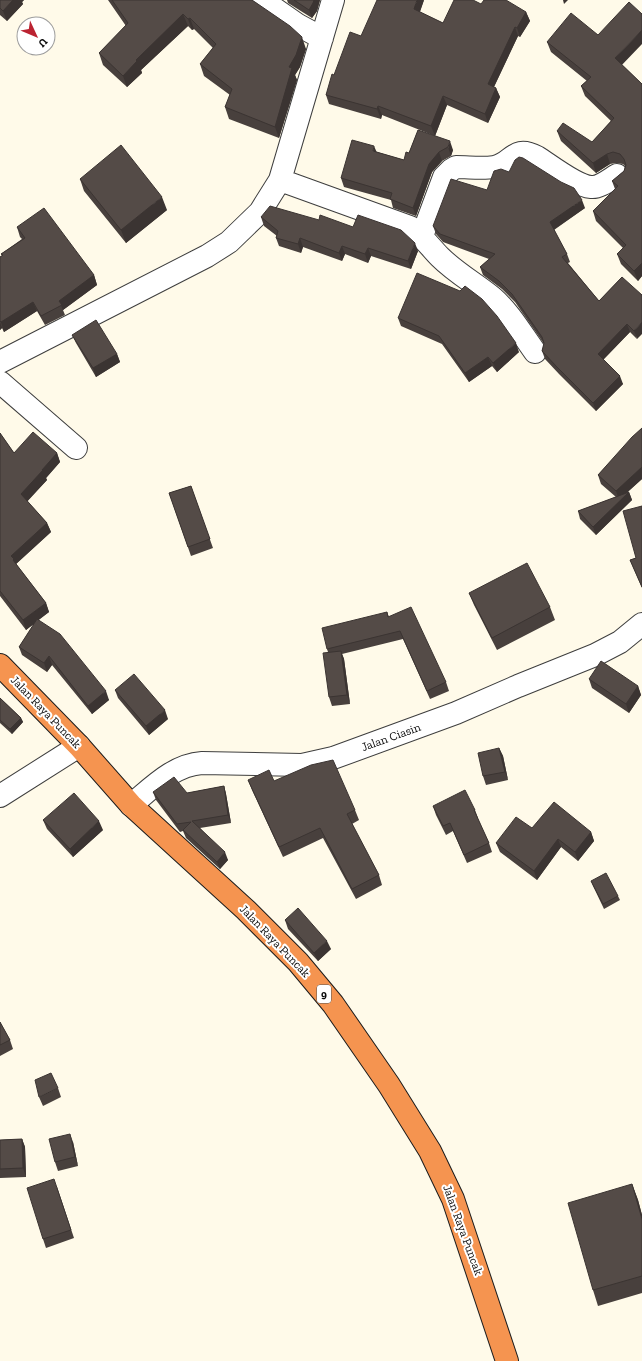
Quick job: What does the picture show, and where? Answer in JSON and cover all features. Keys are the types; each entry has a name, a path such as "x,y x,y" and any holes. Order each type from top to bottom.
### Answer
{"highway":[{"name":"Jalan Raya Puncak","path":"0,665 79,746 131,805 246,910 298,962 332,1004 385,1079 430,1151 453,1198 507,1361"}],"street":[{"path":"262,0 298,25 322,38"},
{"path":"0,362 207,256 229,242 260,212 280,180 333,0"},
{"path":"422,236 444,177 456,167 495,167 507,161 513,155 530,153 537,156 577,183 592,187 601,185 617,175"},
{"path":"280,180 410,227 422,236 440,257 494,299 504,309 535,352"},
{"path":"0,382 76,448"},
{"name":"Jalan Ciasin","path":"131,805 174,772 190,765 302,765 333,758 456,714 518,686 595,655 620,642 640,629"},
{"path":"0,796 79,746"}],"building":[{"path":"0,0 13,0 3,11 0,8"},
{"path":"112,0 252,0 290,26 302,37 296,55 289,67 292,68 275,127 225,107 232,89 200,64 216,44 190,18 188,19 183,14 136,60 137,61 123,76 99,53 128,23"},
{"path":"294,0 314,0 309,10"},
{"path":"377,0 417,0 414,9 443,23 454,0 473,0 481,4 484,0 506,0 526,12 517,28 515,27 488,84 496,88 485,114 443,96 431,126 378,106 377,109 326,95 332,74 334,75 350,32 361,36"},
{"path":"629,2 642,14 642,30 615,58 642,84 642,263 634,271 617,254 626,245 593,211 618,186 612,181 624,171 626,165 624,159 620,154 613,152 593,163 557,131 563,123 592,142 614,118 581,86 591,77 547,42 571,13 598,35"},
{"path":"418,130 450,141 448,147 439,152 429,164 413,208 390,199 392,193 341,178 352,140 374,146 373,151 404,160 406,152 409,153"},
{"path":"121,145 162,197 121,230 80,179"},
{"path":"519,157 574,188 582,200 550,222 567,254 562,257 599,301 622,277 642,295 642,322 634,331 627,324 598,354 620,376 593,403 542,351 544,343 542,337 512,294 499,281 480,267 495,254 440,234 433,226 451,179 487,190 494,171 501,169 509,172 515,160"},
{"path":"270,206 319,220 320,215 353,227 358,215 401,230 415,243 408,261 368,248 365,254 342,246 339,253 300,238 298,244 276,238 278,231 261,217"},
{"path":"44,208 94,275 59,301 62,305 41,316 33,302 1,322 0,257 3,255 1,254 25,238 17,227"},
{"path":"417,273 460,291 465,286 482,299 497,316 516,343 493,363 488,357 465,373 439,336 398,318"},
{"path":"96,320 117,354 93,368 72,335"},
{"path":"642,428 642,467 616,491 598,475"},
{"path":"33,432 57,453 21,494 47,523 11,556 46,603 23,620 0,591 0,433 14,453"},
{"path":"191,486 210,539 188,547 169,493"},
{"path":"629,492 593,527 578,511"},
{"path":"642,506 642,587 630,560 636,558 623,511"},
{"path":"527,563 550,607 492,638 469,593"},
{"path":"411,607 446,682 427,691 400,631 327,649 322,628 387,612 388,617"},
{"path":"37,619 60,634 106,691 88,706 49,656 44,663 19,647"},
{"path":"341,651 347,695 329,697 323,653"},
{"path":"601,661 638,686 626,704 589,679"},
{"path":"134,674 165,710 146,726 115,690"},
{"path":"0,698 21,718 10,729 0,720"},
{"path":"499,748 505,772 483,776 478,753"},
{"path":"333,760 355,810 347,814 379,875 352,889 320,828 279,847 248,780 269,770 274,781 311,765"},
{"path":"174,777 187,793 224,786 228,815 192,821 225,852 217,862 183,830 191,822 177,824 153,792"},
{"path":"465,790 489,843 464,855 450,823 443,826 433,806"},
{"path":"74,793 99,821 70,849 43,820"},
{"path":"554,802 591,832 575,852 558,839 534,871 496,843 516,817 532,828"},
{"path":"606,873 618,896 603,904 591,881"},
{"path":"298,908 327,941 314,953 285,920"},
{"path":"0,1022 10,1040 0,1045"},
{"path":"51,1073 58,1088 39,1097 35,1080"},
{"path":"70,1134 75,1157 55,1162 49,1139"},
{"path":"22,1139 23,1168 0,1169 0,1140"},
{"path":"54,1179 71,1230 43,1239 27,1188"},
{"path":"632,1184 642,1219 642,1276 593,1290 568,1203"}]}
